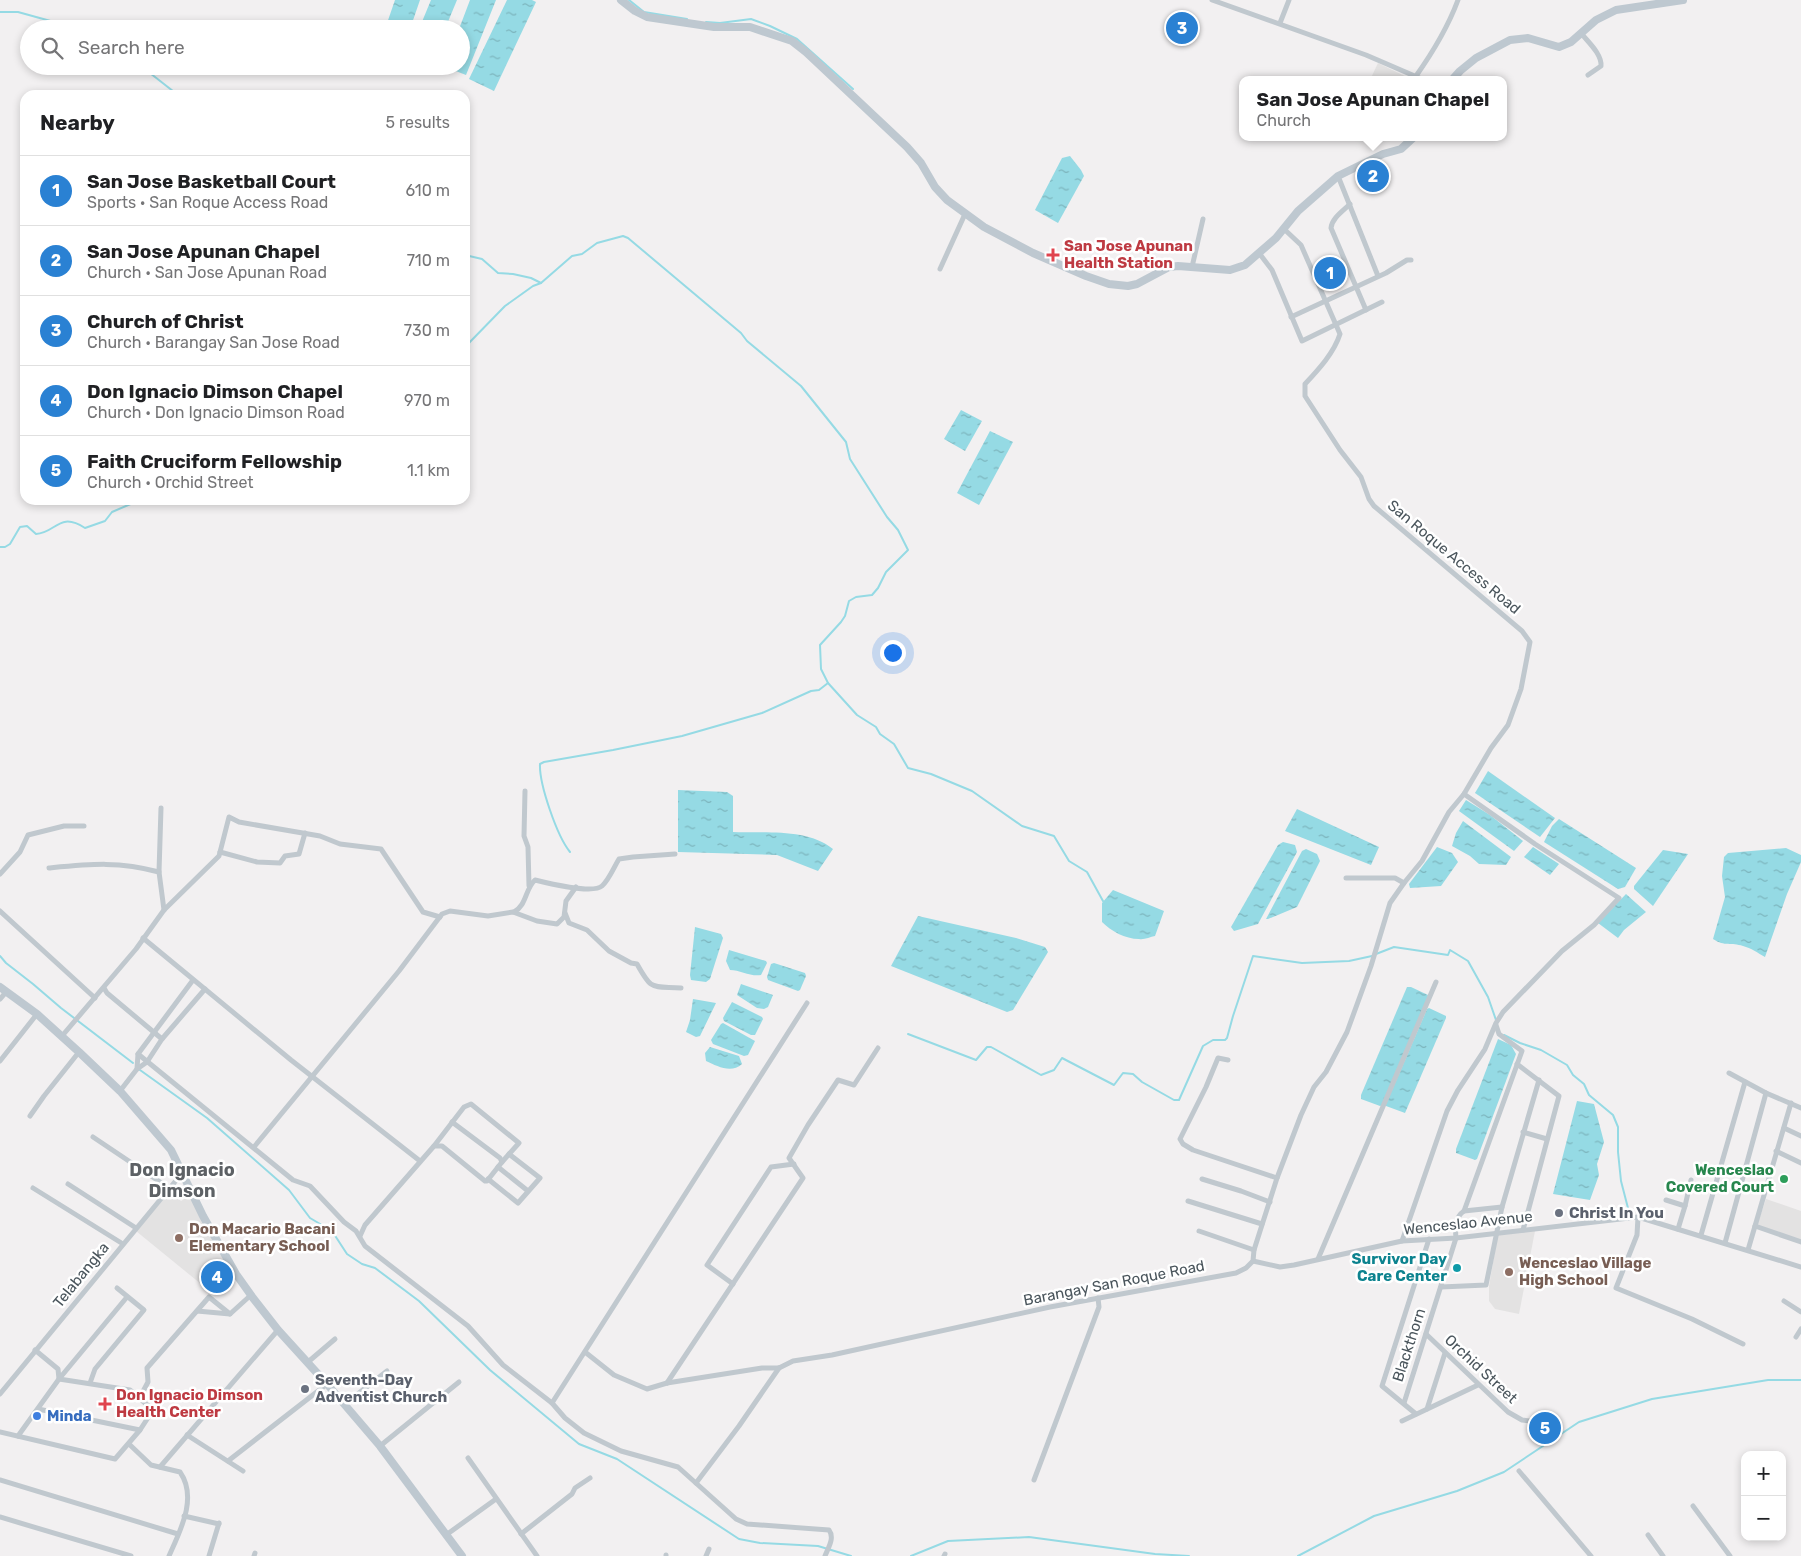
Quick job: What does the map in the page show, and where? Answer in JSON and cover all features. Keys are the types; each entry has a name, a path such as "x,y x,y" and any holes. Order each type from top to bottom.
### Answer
{"street":[{"path":"621,0 635,11 647,17 714,27 750,26 792,41 906,147 921,163 934,187 965,214 984,227 1033,253 1108,284 1128,286 1138,284 1169,268 1192,267 1230,270 1245,265 1284,229 1298,212 1338,176 1383,154 1401,149 1410,141"},
{"path":"1212,0 1280,23 1416,76 1451,19 1458,0"},
{"path":"1280,23 1289,0"},
{"path":"1456,76 1476,58 1510,40 1528,38 1559,47 1571,42 1596,20 1616,10 1683,0"},
{"path":"1581,33 1602,61 1601,66 1588,75"},
{"path":"1338,176 1378,276"},
{"path":"1350,204 1338,215 1331,228 1366,310"},
{"path":"940,269 965,214"},
{"path":"1192,267 1204,219"},
{"name":"San Roque Access Road","path":"1284,229 1301,245 1340,334 1338,342 1326,360 1305,384 1305,396 1340,450 1361,477 1369,499 1374,506 1522,631 1530,642 1521,689 1508,725 1491,748 1464,794 1448,812 1422,861 1404,882"},
{"path":"1259,253 1272,270 1302,341 1382,302"},
{"path":"1291,317 1378,276 1407,260 1411,260"},
{"path":"525,791 524,836 528,847 529,889"},
{"path":"1402,1241 1447,1111 1458,1090 1485,1049 1503,1012 1562,951 1594,925 1619,898 1535,844 1464,794"},
{"path":"161,808 159,872 164,910"},
{"path":"62,1036 136,949 164,910 219,856 229,817 239,822 320,836 340,844 381,849 423,912 440,917"},
{"path":"0,874 20,852 28,835 64,826 84,826"},
{"path":"220,852 257,862 280,863 285,856 300,854 305,833"},
{"path":"254,1148 444,913 450,911 488,916 513,912 522,906 531,883 535,880 596,889 602,886 620,859 675,854"},
{"path":"49,868 110,864 135,865 159,872"},
{"path":"1253,1261 1254,1250 1262,1224 1289,1144 1311,1093 1326,1072 1347,1032 1371,966 1390,903 1404,882 1395,878 1346,878"},
{"path":"513,912 547,923 557,924 564,917 566,901 576,887"},
{"path":"0,912 95,998"},
{"path":"564,913 569,923 587,930 609,951 631,963 637,964 647,982 652,986 681,988"},
{"path":"143,938 291,1060 420,1161"},
{"path":"137,1069 138,1054 194,980"},
{"path":"1318,1259 1436,982"},
{"path":"104,988 107,993 162,1039"},
{"path":"0,999 3,989 38,1014 120,1091 171,1150 203,1216 236,1274 251,1295 278,1330 328,1384 380,1446 462,1556"},
{"path":"120,1091 137,1069 147,1062 162,1039 205,989"},
{"path":"552,1403 808,1003"},
{"path":"0,1060 38,1014"},
{"path":"1496,1024 1499,1034 1522,1051 1517,1064 1559,1096 1523,1230"},
{"path":"667,1383 803,1178 789,1158 808,1125 838,1080 854,1085 878,1048"},
{"path":"30,1116 54,1082 79,1052"},
{"path":"138,1054 293,1180 310,1186 344,1222 356,1231 365,1246 468,1326 503,1365 552,1403 565,1418 584,1433 620,1451 678,1466 736,1519 747,1524 829,1530 832,1538 826,1555"},
{"path":"1228,1060 1218,1058 1180,1139 1183,1144 1193,1150 1277,1178"},
{"name":"Blackthorn","path":"1404,1403 1456,1238 1455,1226 1464,1210 1517,1064"},
{"path":"1729,1073 1766,1093 1801,1108"},
{"path":"1440,1287 1486,1285 1502,1206 1539,1080"},
{"path":"1702,1235 1745,1082"},
{"path":"1725,1243 1766,1093"},
{"path":"1748,1250 1790,1103"},
{"path":"360,1236 365,1225 434,1146 464,1107 471,1104 519,1143 488,1179"},
{"path":"452,1122 500,1158 500,1165 528,1191"},
{"path":"1784,1128 1801,1136"},
{"path":"1524,1132 1547,1139"},
{"path":"93,1137 169,1188"},
{"path":"434,1146 442,1146 485,1181 488,1179 518,1202 540,1178 509,1154"},
{"path":"1776,1151 1801,1163"},
{"path":"733,1284 707,1266 771,1167 794,1164"},
{"name":"Telabangka","path":"0,1394 183,1172"},
{"path":"1202,1179 1270,1202"},
{"path":"1678,1229 1691,1180"},
{"path":"68,1184 136,1228"},
{"path":"33,1188 123,1244"},
{"path":"1666,1200 1685,1206"},
{"path":"1188,1201 1262,1224"},
{"path":"1464,1210 1502,1206"},
{"path":"1638,1217 1637,1235 1616,1288 1692,1319 1743,1344"},
{"name":"Wenceslao Avenue","path":"1253,1261 1280,1267 1402,1241 1456,1238 1638,1217 1702,1235 1801,1267"},
{"path":"1755,1226 1801,1242"},
{"path":"1199,1231 1254,1250"},
{"path":"1416,1414 1382,1386 1429,1240"},
{"name":"Barangay San Roque Road","path":"585,1352 614,1375 647,1389 667,1383 762,1368 779,1368 793,1361 832,1355 1098,1298 1236,1273 1246,1268 1253,1261"},
{"path":"90,1383 95,1369 144,1310 117,1288"},
{"path":"197,1311 230,1314 251,1295"},
{"path":"18,1436 59,1379 127,1297"},
{"path":"139,1398 148,1382 147,1368 209,1297 230,1314"},
{"path":"1034,1480 1099,1307 1098,1298"},
{"path":"1784,1302 1801,1312"},
{"path":"160,1467 278,1330"},
{"path":"1796,1337 1801,1330"},
{"name":"Orchid Street","path":"1426,1334 1508,1412 1522,1420 1537,1422 1548,1414"},
{"path":"308,1362 335,1338"},
{"path":"35,1350 58,1369 59,1379"},
{"path":"1427,1409 1445,1353"},
{"path":"696,1483 739,1426 779,1368"},
{"path":"345,1404 387,1371"},
{"path":"0,1432 115,1459 140,1430 153,1410 130,1390 59,1379"},
{"path":"380,1446 459,1382"},
{"path":"228,1461 328,1384"},
{"path":"1402,1421 1478,1385"},
{"path":"38,1409 140,1430"},
{"path":"187,1435 244,1471"},
{"path":"129,1444 151,1465 180,1472 183,1476 189,1500 169,1556"},
{"path":"468,1458 537,1556"},
{"path":"1519,1471 1591,1556"},
{"path":"521,1534 572,1494 574,1488 590,1478"},
{"path":"0,1480 178,1534"},
{"path":"446,1535 496,1499"},
{"path":"1694,1506 1730,1556"},
{"path":"184,1516 219,1523 209,1556"},
{"path":"0,1517 131,1556"},
{"path":"1648,1535 1663,1556"},
{"path":"706,1556 709,1549"}],"shaded area":[{"path":"1378,63 1405,76 1372,76"},
{"name":"Don Macario Bacani Elementary School","path":"170,1191 181,1201 190,1196 225,1259 201,1284 136,1231"},
{"path":"1766,1199 1801,1211 1801,1241 1757,1225"},
{"name":"Wenceslao Village High School","path":"1535,1231 1519,1314 1495,1309 1489,1301 1489,1286 1498,1234"}],"green space":[{"path":"1331,257 1342,282 1329,288 1317,264"}],"water":[{"path":"395,0 420,0 413,20 388,20"},
{"path":"431,0 457,0 449,20 423,20"},
{"path":"470,0 496,0 470,65 470,20 462,20"},
{"path":"507,0 532,0 536,2 494,91 469,79"},
{"path":"1070,156 1084,176 1058,223 1035,210 1062,158"},
{"path":"961,410 982,421 965,451 944,439"},
{"path":"990,431 1013,442 979,505 957,493"},
{"path":"1488,771 1555,818 1540,837 1475,793"},
{"path":"678,790 727,792 733,796 733,832 772,832 799,835 823,842 833,849 818,871 777,855 678,852"},
{"path":"1466,800 1490,815 1523,841 1514,851 1459,811"},
{"path":"1297,809 1379,847 1371,865 1285,831"},
{"path":"1559,819 1636,868 1625,887 1618,889 1544,842 1552,826"},
{"path":"1463,821 1511,857 1506,865 1479,864 1470,856 1452,846 1456,833"},
{"path":"1283,842 1295,845 1297,852 1258,924 1234,931 1231,927 1278,845"},
{"path":"1437,847 1452,853 1458,862 1441,886 1410,888 1409,884"},
{"path":"1533,847 1559,864 1550,875 1524,857"},
{"path":"1786,848 1801,855 1801,862 1787,894 1765,957 1746,947 1721,943 1713,939 1725,897 1722,876 1724,857 1728,853"},
{"path":"1306,849 1317,854 1320,861 1297,907 1266,919 1302,851"},
{"path":"1663,850 1688,854 1653,906 1634,889 1634,886"},
{"path":"1113,890 1164,911 1155,936 1143,939 1129,938 1114,931 1102,922 1102,903"},
{"path":"1626,894 1646,912 1624,930 1618,938 1598,923"},
{"path":"918,916 1016,938 1045,947 1048,952 1013,1010 1007,1012 891,966"},
{"path":"695,927 721,934 723,938 710,979 706,982 691,980 690,975"},
{"path":"729,950 766,961 767,963 761,975 730,970 726,961"},
{"path":"774,963 805,973 806,976 800,990 798,991 768,980 767,977 771,964"},
{"path":"741,984 773,995 768,1007 764,1009 757,1008 737,995"},
{"path":"1407,987 1428,995 1383,1105 1380,1106 1361,1099 1361,1095"},
{"path":"693,999 716,1003 700,1036 696,1037 686,1032"},
{"path":"732,1002 762,1017 763,1019 755,1035 751,1035 724,1021 723,1018"},
{"path":"1429,1008 1446,1016 1446,1018 1405,1113 1386,1106 1386,1104"},
{"path":"723,1023 755,1041 748,1055 744,1056 713,1044 711,1040"},
{"path":"1498,1039 1511,1045 1516,1054 1477,1159 1475,1160 1456,1153 1456,1149"},
{"path":"710,1047 739,1056 742,1064 729,1069 706,1061 705,1053"},
{"path":"1577,1101 1594,1104 1604,1142 1597,1164 1599,1175 1590,1200 1553,1194"}],"waterway":[{"path":"629,0 644,12 687,19"},
{"path":"0,12 18,12 47,20"},
{"path":"706,22 720,23 751,19 770,26 797,39 853,89"},
{"path":"152,75 172,90"},
{"path":"470,342 505,306 533,286 541,283 572,256 582,254 597,243 623,236 628,238 741,333 747,341 801,386 846,442 850,459 887,517 898,530 908,550 886,572 872,595 856,597 849,601 845,616 820,645 821,669 828,683"},
{"path":"470,256 482,259 498,273 531,278 541,283"},
{"path":"0,547 10,544 20,527 27,526 36,534 43,533 63,522 76,523 85,528 105,521 112,512 128,505"},
{"path":"570,852 550,810 542,784 540,764 682,736 762,713 811,691 819,690 828,683 857,715 876,727 880,734 894,744 908,768 931,774 972,791 1022,826 1054,836 1069,861 1087,872 1103,901"},
{"path":"1376,954 1394,947 1448,955 1450,950 1468,961 1488,997 1496,1020"},
{"path":"0,956 61,1008 133,1063"},
{"path":"908,1034 976,1060 987,1047 991,1047 1041,1075 1054,1070 1062,1058 1114,1085 1123,1073 1133,1074 1142,1082 1174,1100 1179,1100 1203,1046 1213,1040 1225,1040 1227,1038 1253,956 1302,963 1349,961 1372,956"},
{"path":"1504,1035 1541,1050 1567,1065 1573,1075 1584,1084 1589,1095 1613,1115 1618,1127 1621,1181 1629,1212"},
{"path":"140,1070 207,1118 289,1190 310,1218 332,1231 347,1254 362,1264 375,1268 419,1301 490,1370 579,1444 617,1459 739,1539 760,1543 818,1546 851,1556"},
{"path":"1298,1556 1374,1516 1457,1491 1504,1472 1579,1422 1652,1399 1768,1380 1801,1380"},
{"path":"911,1556 948,1541 1029,1537 1155,1554 1189,1556"}],"place":[{"name":"Church of Christ","path":"1182,28"},
{"name":"San Jose Apunan Chapel","path":"1373,176"},
{"name":"San Jose Apunan Health Station","path":"1053,255"},
{"name":"San Jose Basketball Court","path":"1330,273"},
{"name":"Wenceslao Covered Court","path":"1784,1179"},
{"name":"Christ In You","path":"1559,1213"},
{"name":"Don Macario Bacani Elementary School","path":"179,1238"},
{"name":"Survivor Day Care Center","path":"1457,1268"},
{"name":"Wenceslao Village High School","path":"1509,1272"},
{"name":"Don Ignacio Dimson Chapel","path":"217,1277"},
{"name":"Seventh-Day Adventist Church","path":"305,1389"},
{"name":"Don Ignacio Dimson Health Center","path":"105,1404"},
{"name":"Minda","path":"37,1416"},
{"name":"Faith Cruciform Fellowship","path":"1545,1428"}],"district":[{"name":"Don Ignacio Dimson","path":"182,1180"}]}
